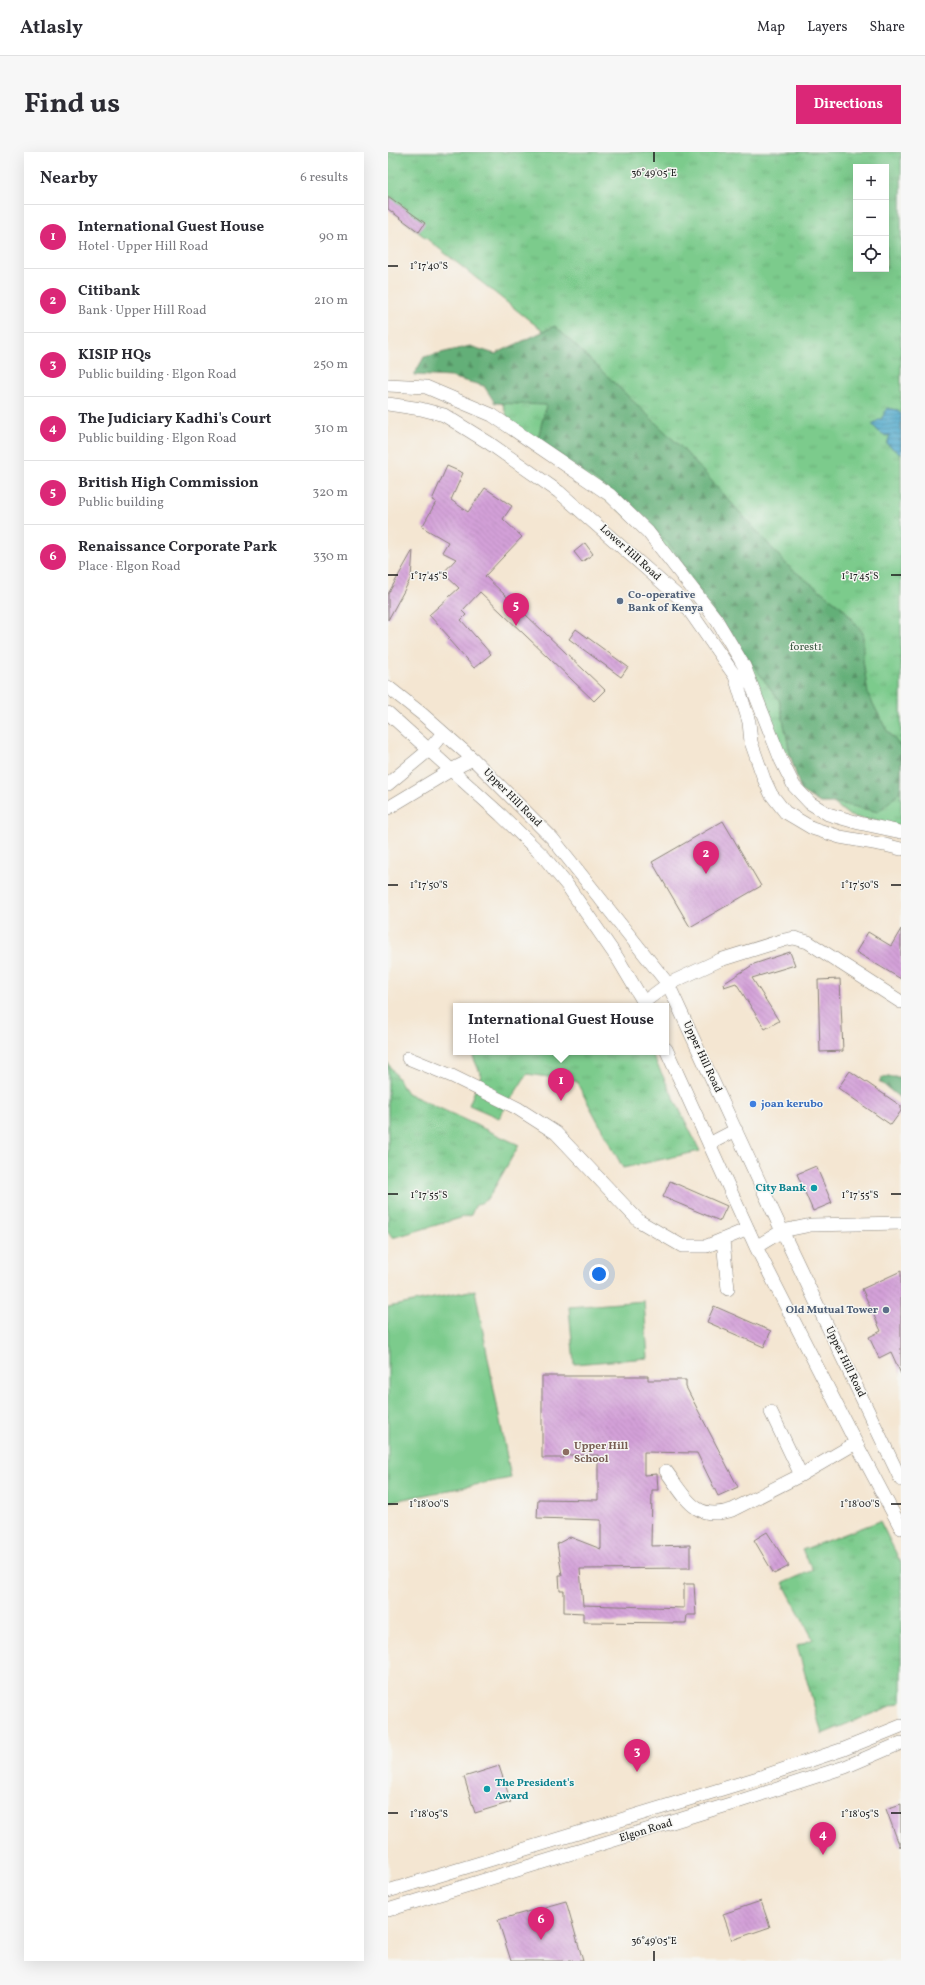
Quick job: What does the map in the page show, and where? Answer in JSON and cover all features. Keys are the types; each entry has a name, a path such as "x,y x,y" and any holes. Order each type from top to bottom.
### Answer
{"street":[{"name":"Lower Hill Road","path":"388,385 426,387 492,415 610,495 648,532 716,619 744,666 781,760 794,786 810,803 828,814 901,832"},
{"name":"Lower Hill Road","path":"388,404 421,409 444,415 489,443 559,492 682,600 735,676 746,712 751,742 757,760 771,794 785,812 812,828 840,837 885,845 901,850"},
{"name":"Upper Hill Road","path":"388,687 473,759 552,838 668,984 782,1231 901,1480"},
{"name":"Upper Hill Road","path":"388,713 501,815 544,857 567,885 618,959 644,1003"},
{"path":"388,784 428,750 443,733"},
{"path":"388,808 451,770 473,759"},
{"path":"646,1003 668,984 720,960 763,945 794,938 808,942 901,1002"},
{"path":"669,1055 756,1247 901,1528"},
{"path":"408,1058 452,1076 517,1108 556,1133 566,1146 639,1221 682,1246 707,1246 748,1229"},
{"path":"709,1144 736,1130"},
{"path":"756,1247 782,1231 811,1225 901,1223"},
{"path":"722,1241 728,1289"},
{"path":"771,1412 801,1475"},
{"path":"666,1471 694,1508 713,1514 732,1510 801,1475 856,1443"},
{"name":"Elgon Road","path":"388,1892 758,1778 844,1749 901,1726"},
{"name":"Elgon Road","path":"388,1910 748,1799 845,1767 901,1744"}],"green space":[{"path":"388,152 901,152 901,827 850,816 797,775 791,758 777,742 740,656 648,532 511,428 496,385 548,335 388,208"},
{"name":"forest1","path":"555,326 682,448 789,567 843,608 863,633 863,660 868,694 886,729 901,747 901,784 899,793 878,812 838,803 820,803 801,791 791,758 779,700 719,620 671,546 622,499 538,439 546,405 495,403 484,386 451,377 414,375 424,357 470,346 495,354"},
{"path":"472,1055 652,1055 700,1151 623,1168 576,1081 527,1074 499,1118 469,1105 481,1075"},
{"path":"388,1063 407,1093 519,1145 488,1199 475,1206 471,1215 392,1238 388,1232"},
{"path":"883,1077 901,1077 901,1099 879,1081"},
{"path":"475,1290 511,1478 388,1502 388,1307"},
{"path":"644,1301 648,1358 574,1364 569,1307"},
{"path":"880,1521 901,1563 901,1702 822,1734 797,1646 813,1639 783,1583 813,1570 802,1550"}],"water":[{"path":"887,408 897,410 901,414 901,455 887,444 890,435 886,436 878,431 872,424 882,418"}],"building":[{"path":"388,196 425,223 419,232 388,209"},
{"path":"447,466 463,473 451,500 468,512 485,488 512,506 503,519 522,537 485,576 605,690 594,701 480,592 462,611 466,615 461,620 491,654 474,668 429,615 459,588 443,573 456,559 442,552 448,542 422,527 436,502 432,500"},
{"path":"585,543 593,554 582,562 574,552"},
{"path":"413,550 411,578 388,620 388,594"},
{"path":"576,629 628,667 621,677 569,639"},
{"path":"723,821 761,886 690,927 652,862"},
{"path":"901,929 901,979 856,952 868,932 891,946"},
{"path":"790,952 795,965 752,978 779,1021 765,1029 736,983 724,987 723,984 751,965"},
{"path":"840,979 843,1051 820,1052 818,980"},
{"path":"850,1071 901,1106 901,1111 891,1125 838,1088"},
{"name":"City Bank","path":"816,1166 832,1203 813,1211 797,1174"},
{"path":"670,1181 727,1206 720,1221 663,1197"},
{"name":"Old Mutual Tower","path":"901,1271 901,1374 891,1352 879,1358 869,1337 881,1331 862,1289"},
{"path":"714,1306 771,1331 764,1347 707,1322"},
{"path":"542,1376 648,1376 648,1380 686,1380 686,1387 738,1487 718,1496 697,1453 644,1452 644,1475 657,1474 658,1490 652,1490 651,1546 690,1545 690,1568 580,1569 583,1605 684,1608 684,1584 694,1584 696,1615 687,1615 686,1623 583,1622 583,1613 564,1612 564,1591 560,1591 559,1575 562,1575 557,1544 570,1537 601,1549 601,1520 537,1518 538,1499 598,1500 598,1455 564,1455 564,1458 542,1458"},
{"path":"767,1532 789,1566 774,1574 754,1540"},
{"name":"The President's Award","path":"499,1766 511,1802 475,1813 464,1777"},
{"path":"901,1804 901,1846 900,1847 886,1809"},
{"path":"566,1901 583,1961 511,1961 498,1920"},
{"path":"761,1901 770,1927 732,1940 723,1914"}],"place":[{"name":"Co-operative Bank of Kenya","path":"620,601"},
{"name":"British High Commission","path":"516,626"},
{"name":"Citibank","path":"706,874"},
{"name":"International Guest House","path":"561,1101"},
{"name":"joan kerubo","path":"753,1104"},
{"name":"City Bank","path":"814,1188"},
{"name":"Old Mutual Tower","path":"886,1310"},
{"name":"Upper Hill School","path":"566,1452"},
{"name":"KISIP HQs","path":"637,1772"},
{"name":"The President's Award","path":"487,1789"},
{"name":"The Judiciary Kadhi's Court","path":"823,1855"},
{"name":"Renaissance Corporate Park","path":"541,1940"}]}
